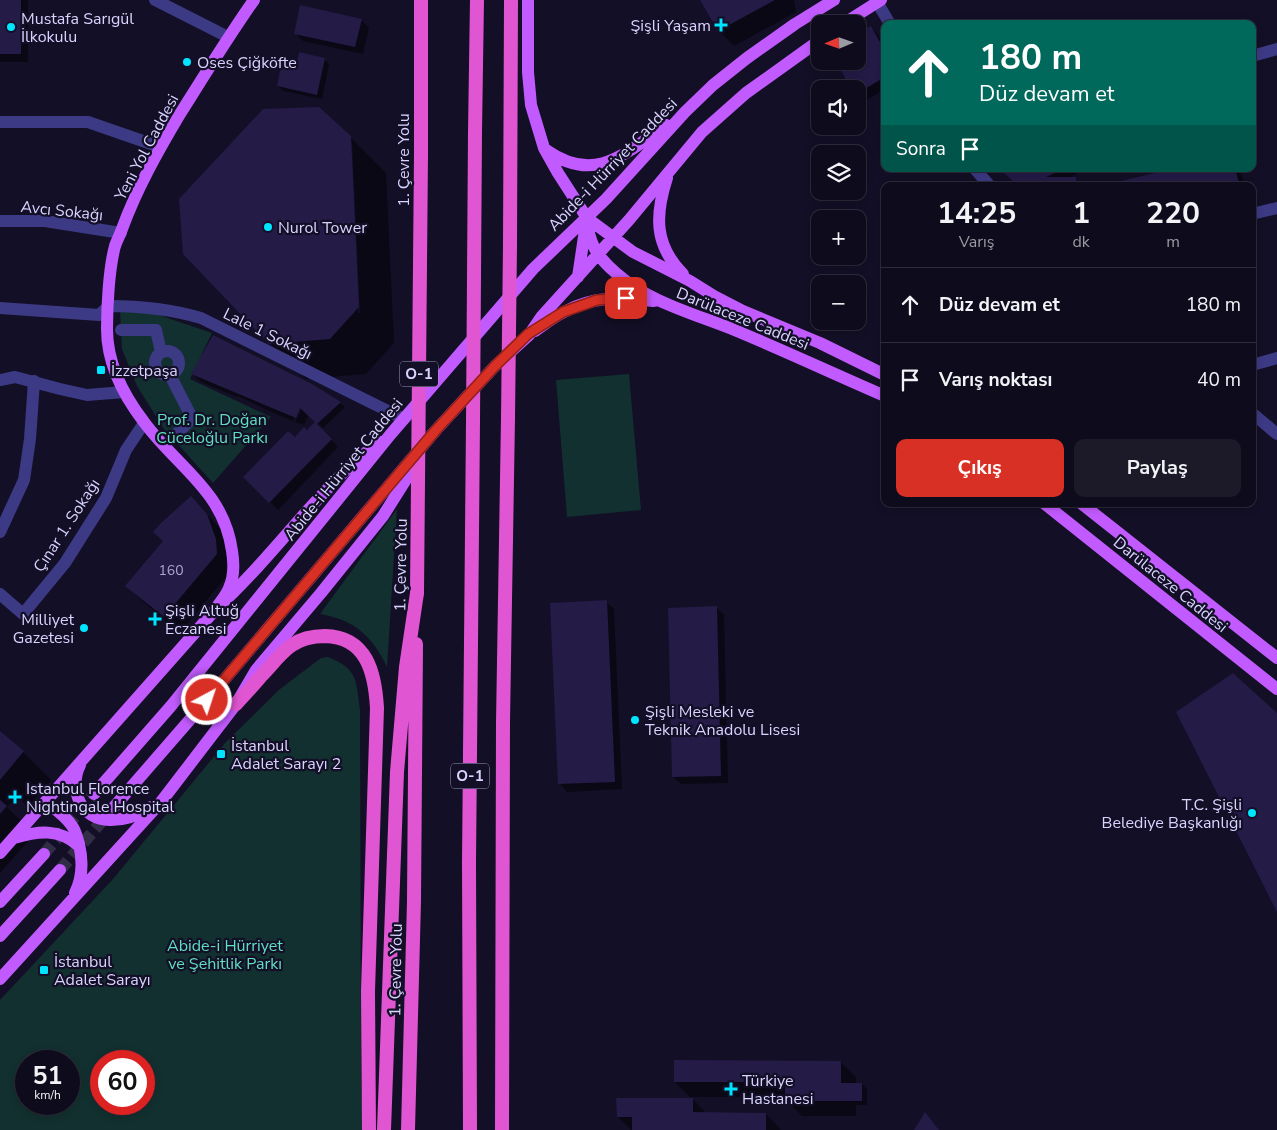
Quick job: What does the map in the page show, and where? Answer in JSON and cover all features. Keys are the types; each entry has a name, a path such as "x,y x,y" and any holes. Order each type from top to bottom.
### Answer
{"highway":[{"name":"1. Çevre Yolu","path":"408,1130 414,901 421,0"},
{"name":"O-1","path":"470,1130 469,863 476,0"},
{"path":"502,1130 503,732 512,0"},
{"path":"384,1130 397,772 406,668 417,593"},
{"path":"236,704 292,644 305,638 316,636 334,636 347,641 359,650 368,663 376,686 377,708 368,991 369,1130"}],"main road":[{"name":"Yeni Yol Caddesi","path":"215,610 229,588 234,562 230,539 221,513 207,492 144,423 124,392 113,366 107,330 115,245 132,202 160,147 228,37 254,0"},
{"path":"528,0 528,72 531,105 544,148 587,218 590,239 598,254"},
{"name":"Abide-i Hürriyet Caddesi","path":"94,794 171,706 390,435 548,252 587,218 713,84 795,24 834,0"},
{"path":"857,15 878,1"},
{"path":"114,807 436,430 495,366 528,334 613,236 630,220 702,132 732,104 781,66 811,46"},
{"path":"544,148 565,161 578,165 585,166 608,162 621,156 685,112"},
{"path":"670,170 661,196 658,218 662,244 676,267 690,281"},
{"path":"578,278 587,218"},
{"name":"Darülaceze Caddesi","path":"587,218 640,256 743,311 820,343 881,373"},
{"name":"Darülaceze Caddesi","path":"598,254 616,273 662,302 732,329 881,394"},
{"path":"528,334 563,312 587,302 609,298 662,302"},
{"path":"0,979 161,802 236,704 256,670 383,516 436,430"},
{"path":"0,853 215,610 236,592 340,475 364,453 390,435"},
{"name":"Darülaceze Caddesi","path":"1049,507 1277,690"},
{"name":"Darülaceze Caddesi","path":"1086,507 1277,658"},
{"path":"83,758 75,774 75,789 78,801 95,816 109,820 124,819 139,814 161,802"},
{"path":"46,802 61,813 74,827 82,860 82,874 73,898"},
{"path":"14,838 30,833 50,832 60,834 79,846"},
{"path":"0,902 44,854"},
{"path":"0,936 60,870"}],"street":[{"path":"155,0 228,37"},
{"path":"878,1 888,20"},
{"path":"1256,55 1277,49"},
{"path":"0,122 88,122 160,147"},
{"path":"978,172 986,182"},
{"path":"1256,213 1277,208"},
{"name":"Avcı Sokağı","path":"0,221 45,221 121,233"},
{"path":"0,308 99,315 109,306"},
{"name":"Lale 1 Sokağı","path":"109,306 151,307 201,318 404,419"},
{"path":"121,330 156,330 161,352"},
{"path":"168,350 175,353 179,358 179,365 176,371 170,375 163,374 157,370 155,364 156,357 161,352 168,350"},
{"path":"1256,364 1277,358"},
{"path":"170,375 192,418 172,438"},
{"path":"0,380 15,377 87,395 124,392"},
{"path":"0,532 4,511 24,480 30,439 34,381"},
{"path":"1256,416 1277,434"},
{"name":"Çınar 1. Sokağı","path":"0,594 23,614 65,564 106,498 126,450 144,423"}],"green space":[{"name":"Prof. Dr. Doğan Cüceloğlu Parkı","path":"120,311 153,313 212,333 190,379 271,417 213,483 164,429 137,386 122,349"},
{"path":"629,374 641,510 567,517 556,380"},
{"path":"397,509 387,667 375,646 361,631 343,620 320,614"},
{"name":"Abide-i Hürriyet ve Şehitlik Parkı","path":"328,657 338,661 350,671 358,691 360,710 361,1081 363,1130 0,1130 0,1000 113,879 226,742 280,689 321,658"}],"building":[{"name":"Mustafa Sarıgül İlkokulu","path":"0,0 21,0 21,54 0,54"},
{"path":"700,0 775,0 718,31"},
{"path":"300,5 362,19 355,47 294,34"},
{"path":"871,26 881,44 881,79 866,88 866,80 846,80 841,70 866,70 866,29"},
{"path":"299,52 325,58 317,95 277,86 282,60 297,63"},
{"name":"Nurol Tower","path":"319,107 351,136 359,307 330,339 269,344 183,254 179,199 263,109"},
{"path":"1003,172 1057,172 1046,177 1076,177 1077,182 1014,182"},
{"path":"1159,172 1236,172 1239,182 1120,182"},
{"path":"213,335 312,384 341,402 317,424 300,408 296,418 191,374"},
{"path":"315,422 332,439 269,503 243,477 288,431 295,437 304,427 307,430"},
{"path":"191,496 207,514 216,539 217,554 164,617 125,586 163,541 153,532"},
{"path":"607,600 615,782 558,784 550,603"},
{"path":"717,606 721,776 672,777 668,608"},
{"name":"T.C. Şişli Belediye Başkanlığı","path":"1233,673 1277,713 1277,912 1176,712"},
{"path":"0,731 24,751 0,780"},
{"path":"0,800 7,806 0,814"},
{"path":"674,1060 841,1061 841,1083 862,1083 862,1101 785,1101 785,1082 674,1082"},
{"name":"Türkiye Hastanesi","path":"616,1098 693,1098 693,1112 766,1113 766,1130 632,1130 632,1117 617,1117"},
{"path":"925,1112 939,1130 914,1130"}],"tunnel":[{"path":"44,854 94,794"},
{"path":"60,870 114,807"}],"place":[{"name":"Şişli Yaşam","path":"721,25"},
{"name":"Mustafa Sarıgül İlkokulu","path":"11,27"},
{"name":"Oses Çiğköfte","path":"187,62"},
{"name":"Nurol Tower","path":"268,227"},
{"name":"İzzetpaşa","path":"101,370"},
{"name":"Şişli Altuğ Eczanesi","path":"155,619"},
{"name":"Milliyet Gazetesi","path":"84,628"},
{"name":"Şişli Mesleki ve Teknik Anadolu Lisesi","path":"635,720"},
{"name":"İstanbul Adalet Sarayı 2","path":"221,754"},
{"name":"Istanbul Florence Nightingale Hospital","path":"15,797"},
{"name":"T.C. Şişli Belediye Başkanlığı","path":"1252,813"},
{"name":"İstanbul Adalet Sarayı","path":"44,970"},
{"name":"Türkiye Hastanesi","path":"731,1089"}],"route":[{"path":"207,700 436,430 495,366 528,334 576,306 609,298 626,298"}]}
